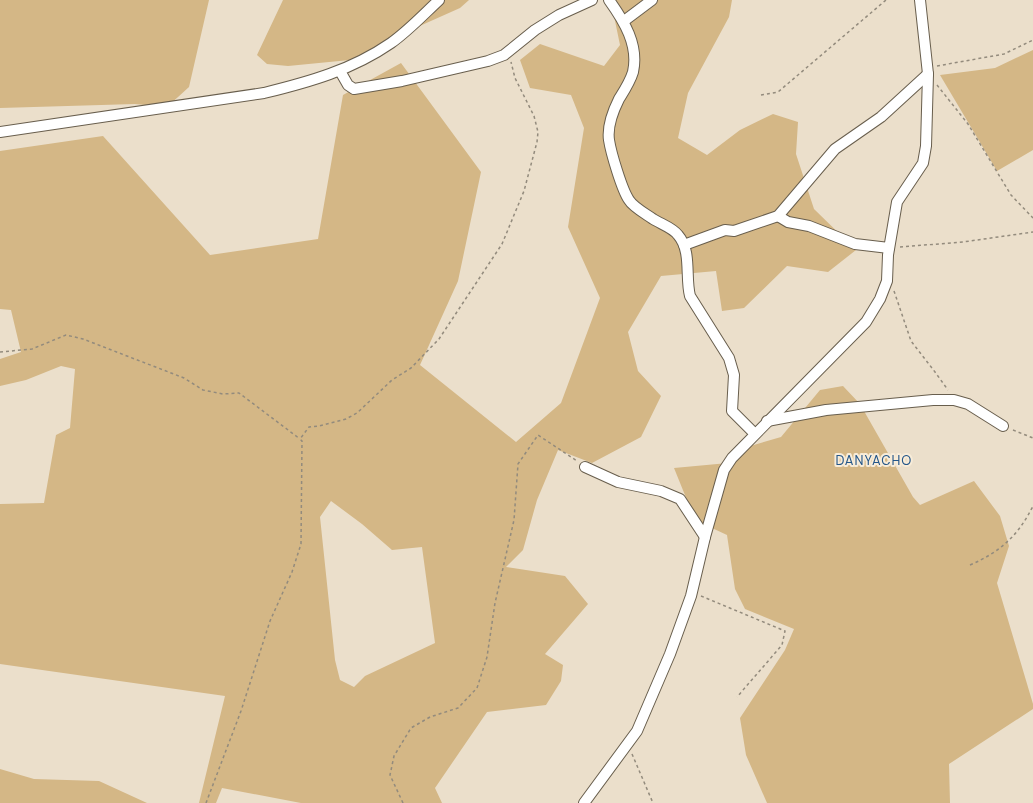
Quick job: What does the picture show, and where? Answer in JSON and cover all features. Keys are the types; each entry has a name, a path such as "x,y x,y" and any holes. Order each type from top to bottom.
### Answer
{"street":[{"path":"0,132 264,93 301,84 340,71 391,43 438,0"},
{"path":"340,71 348,85 354,89 488,61 508,52 541,26 592,0"},
{"path":"609,0 624,21 631,37 634,62 632,74 610,121 609,139 629,201 678,234 684,245 690,296 729,358 733,367 732,411 755,434"},
{"path":"624,21 652,0"},
{"path":"584,803 637,731 670,654 692,592 705,536 724,470 732,458 767,421 866,322 880,299 887,277 889,248 897,202 923,162 926,146 928,74 920,0"},
{"path":"684,245 725,230 734,231 778,216 835,149 881,117 928,74"},
{"path":"778,216 788,222 809,226 855,244 889,248"},
{"path":"767,421 826,410 933,400 954,400 968,404 1003,426"},
{"path":"585,467 618,482 662,491 680,499 705,536"}],"path":[{"path":"761,95 778,92 886,0"},
{"path":"1033,40 1004,54 935,66 928,74 968,124 1012,195 1033,218"},
{"path":"300,439 309,427 346,419 357,413 392,380 411,368 438,339 502,244 524,191 537,142 538,132 534,116 515,78 508,52"},
{"path":"889,248 962,242 1033,232"},
{"path":"887,277 891,284 911,341 954,400"},
{"path":"0,352 32,349 66,335 83,339 184,378 203,390 223,394 239,393 302,441 301,544 292,572 270,621 241,711 206,803"},
{"path":"1003,426 1033,438"},
{"path":"403,803 390,776 394,756 411,728 430,717 458,708 477,688 487,657 495,603 514,520 518,464 538,435 585,467"},
{"path":"970,565 991,556 1002,548 1020,528 1033,506"},
{"path":"692,592 785,631 782,645 737,697"},
{"path":"628,745 653,803"}],"shaded area":[{"path":"0,0 209,0 189,87 167,107 135,104 0,108"},
{"path":"283,0 469,0 460,8 395,37 360,59 288,66 267,64 257,55"},
{"path":"616,0 732,0 729,17 688,93 678,138 707,155 740,130 773,114 798,122 796,154 814,209 856,250 828,272 787,266 744,308 722,311 716,271 661,276 628,332 638,371 661,396 641,437 592,463 558,450 537,500 523,550 506,567 565,576 588,604 545,654 563,665 561,681 546,705 487,712 435,788 442,803 301,803 222,788 216,803 199,803 225,696 0,664 0,504 44,503 56,435 70,428 75,369 61,366 26,380 0,386 0,359 21,352 11,310 0,309 0,151 103,136 210,255 318,239 343,95 401,63 481,172 458,281 420,365 516,442 561,403 600,298 568,227 584,128 571,95 530,88 520,60 540,44 604,66 620,45 614,16","holes":["331,501 362,524 392,550 422,547 435,643 365,676 354,687 340,680 335,660 320,517"]},
{"path":"1033,50 1033,150 997,171 940,75 995,68"},
{"path":"843,386 860,404 913,497 920,505 974,481 1000,516 1009,546 997,583 1033,704 1033,709 949,764 950,803 767,803 746,755 740,718 785,650 794,629 745,609 735,589 727,535 699,522 691,510 674,468 728,463 747,447 781,437 820,390"},
{"path":"0,769 34,779 99,781 147,803 0,803"}],"district":[{"name":"DANYACHO","path":"874,460"}]}
